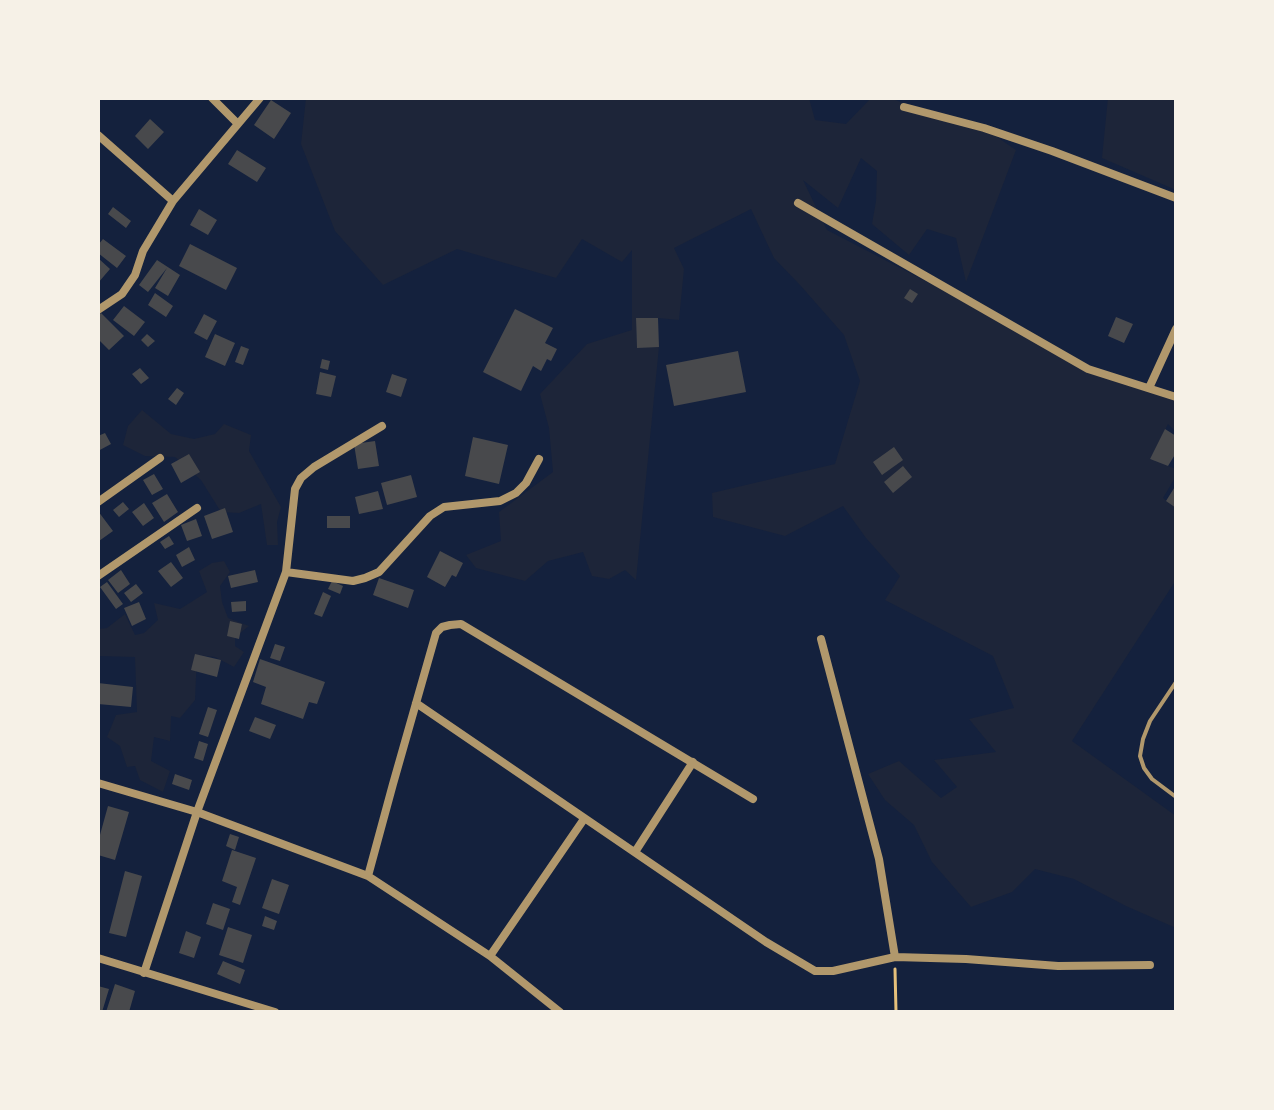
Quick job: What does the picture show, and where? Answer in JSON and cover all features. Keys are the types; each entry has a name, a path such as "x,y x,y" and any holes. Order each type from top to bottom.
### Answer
{"street":[{"path":"212,98 238,124"},
{"path":"98,310 122,294 173,201 260,98"},
{"path":"904,107 1011,137 1176,198"},
{"path":"98,135 173,201"},
{"path":"798,203 1088,369 1176,397"},
{"path":"1149,388 1176,329"},
{"path":"144,973 197,812 286,572 295,489 301,478 314,467 382,426"},
{"path":"98,502 160,458"},
{"path":"286,572 353,581 379,572 430,516 444,507 500,501 516,493 526,483 539,459"},
{"path":"98,576 197,508"},
{"path":"368,876 436,633 442,627 461,624 753,799"},
{"path":"821,639 879,859 895,957"},
{"path":"416,703 766,942 815,971 833,971 895,957 1058,966 1150,965"},
{"path":"635,852 693,762"},
{"path":"98,783 197,812 368,876 490,956 560,1012"},
{"path":"490,956 584,819"},
{"path":"98,958 275,1012"}],"lane":[{"path":"1176,682 1150,721 1140,756 1152,779 1176,797"}],"path":[{"path":"895,957 896,1012"}],"shaded area":[{"path":"306,98 809,98 815,120 846,124 871,98 891,98 929,114 984,128 1016,150 966,282 956,238 927,229 909,255 872,224 877,171 861,158 838,208 803,180 827,230 1018,329 1088,369 1176,397 1176,432 1168,424 1150,459 1176,469 1176,476 1163,498 1176,508 1176,580 1072,741 1176,816 1176,928 1074,879 1035,869 1012,892 971,907 932,862 914,825 885,800 868,774 899,761 941,798 957,787 934,760 996,752 969,719 1014,708 993,656 885,600 900,576 843,506 785,536 713,517 712,493 835,464 860,381 844,335 774,258 751,209 674,248 684,269 679,320 636,318 637,347 659,347 636,580 625,570 609,579 592,576 583,552 548,561 525,581 476,568 466,555 501,541 499,512 553,472 549,428 540,394 587,344 632,330 632,250 622,262 582,239 556,278 457,249 383,285 335,231 301,144"},
{"path":"1108,98 1176,98 1176,190 1102,158"},
{"path":"142,410 171,434 194,439 215,434 224,424 251,435 249,451 281,507 277,522 278,545 267,545 261,504 239,513 221,512 201,480 175,457 145,456 123,445 128,426"},
{"path":"224,561 230,572 220,586 222,602 228,618 249,626 235,637 235,646 244,652 234,667 215,657 197,655 195,700 180,718 171,716 170,741 154,737 151,761 170,771 163,792 140,780 135,766 127,767 120,746 107,737 116,715 137,712 135,657 98,656 98,629 107,628 125,614 135,635 144,633 158,620 154,603 180,609 207,592 199,571 212,563"}],"building":[{"path":"271,100 291,113 274,139 254,125"},
{"path":"150,119 164,132 148,149 135,136"},
{"path":"237,150 266,168 257,182 228,164"},
{"path":"113,207 131,221 126,228 108,214"},
{"path":"199,209 217,220 208,235 190,225"},
{"path":"103,239 126,256 117,268 98,253 98,245"},
{"path":"190,244 237,268 226,290 179,266"},
{"path":"98,258 110,269 98,283"},
{"path":"157,260 180,275 168,296 155,288 167,268 148,292 139,285"},
{"path":"910,289 918,294 912,303 904,298"},
{"path":"155,293 173,306 166,317 148,305"},
{"path":"124,306 145,322 134,336 113,320"},
{"path":"515,309 553,328 545,343 557,349 541,371 533,366 521,391 483,372"},
{"path":"101,313 124,336 109,350 98,339 98,316"},
{"path":"204,314 217,321 207,340 194,333"},
{"path":"1116,317 1133,324 1124,343 1108,336"},
{"path":"636,318 658,318 659,347 637,348"},
{"path":"147,334 155,341 148,347 141,340"},
{"path":"215,334 235,343 225,366 205,357"},
{"path":"241,346 249,349 243,365 235,362"},
{"path":"738,351 746,392 674,406 666,365"},
{"path":"322,359 330,361 328,370 320,368"},
{"path":"140,368 149,378 141,384 132,374"},
{"path":"320,372 336,376 331,397 316,394"},
{"path":"392,374 407,379 401,397 386,392"},
{"path":"177,388 184,393 176,405 168,399"},
{"path":"1165,429 1176,436 1176,453 1168,466 1150,459"},
{"path":"105,433 111,444 98,451 98,436"},
{"path":"473,437 508,445 499,484 465,476"},
{"path":"375,441 379,466 358,469 354,444"},
{"path":"894,447 903,460 882,475 873,462"},
{"path":"189,454 200,472 181,483 171,464"},
{"path":"903,466 912,477 893,493 884,482"},
{"path":"154,474 163,489 152,495 143,480"},
{"path":"411,475 417,497 387,505 381,483"},
{"path":"1176,485 1176,508 1166,501"},
{"path":"378,491 383,509 359,514 355,497"},
{"path":"167,494 178,512 164,522 152,503"},
{"path":"123,502 129,509 119,517 113,510"},
{"path":"144,503 154,518 143,526 132,512"},
{"path":"225,508 233,532 212,539 204,516"},
{"path":"98,511 113,531 99,541 98,540"},
{"path":"327,516 350,516 350,528 327,528"},
{"path":"196,519 202,536 187,541 181,525"},
{"path":"169,536 174,544 165,549 160,542"},
{"path":"189,547 195,560 182,567 176,555"},
{"path":"440,551 463,563 456,577 452,575 445,587 427,577"},
{"path":"171,562 183,578 171,587 158,571"},
{"path":"121,570 130,584 118,593 108,580"},
{"path":"255,570 258,582 231,588 228,576"},
{"path":"379,578 414,590 408,608 373,595"},
{"path":"332,581 343,586 340,594 328,589"},
{"path":"107,582 123,604 116,609 100,587"},
{"path":"136,584 143,593 131,602 124,593"},
{"path":"323,592 331,596 322,617 314,614"},
{"path":"246,601 246,611 232,612 231,602"},
{"path":"139,602 146,619 132,626 124,608"},
{"path":"230,621 242,624 239,639 227,636"},
{"path":"275,644 285,647 280,661 270,658"},
{"path":"195,654 221,660 217,677 191,670"},
{"path":"260,659 325,682 317,704 309,702 303,719 261,704 266,687 253,682"},
{"path":"98,683 133,687 131,707 98,704"},
{"path":"208,707 217,710 208,737 199,734"},
{"path":"255,717 276,725 270,739 249,731"},
{"path":"199,741 208,744 203,761 194,758"},
{"path":"175,774 192,780 189,790 172,784"},
{"path":"108,806 129,812 115,860 98,855 98,842"},
{"path":"230,834 239,837 235,850 226,846"},
{"path":"232,850 256,858 240,905 232,902 237,887 222,881"},
{"path":"125,871 142,876 126,937 109,933"},
{"path":"272,879 289,885 279,914 262,908"},
{"path":"213,903 230,909 223,930 206,924"},
{"path":"265,916 277,921 274,930 262,926"},
{"path":"228,927 252,935 243,963 219,955"},
{"path":"186,931 201,937 194,958 179,953"},
{"path":"223,961 245,970 240,984 217,974"},
{"path":"115,984 135,991 129,1012 106,1012"},
{"path":"98,986 109,989 102,1012 98,1012"}]}
